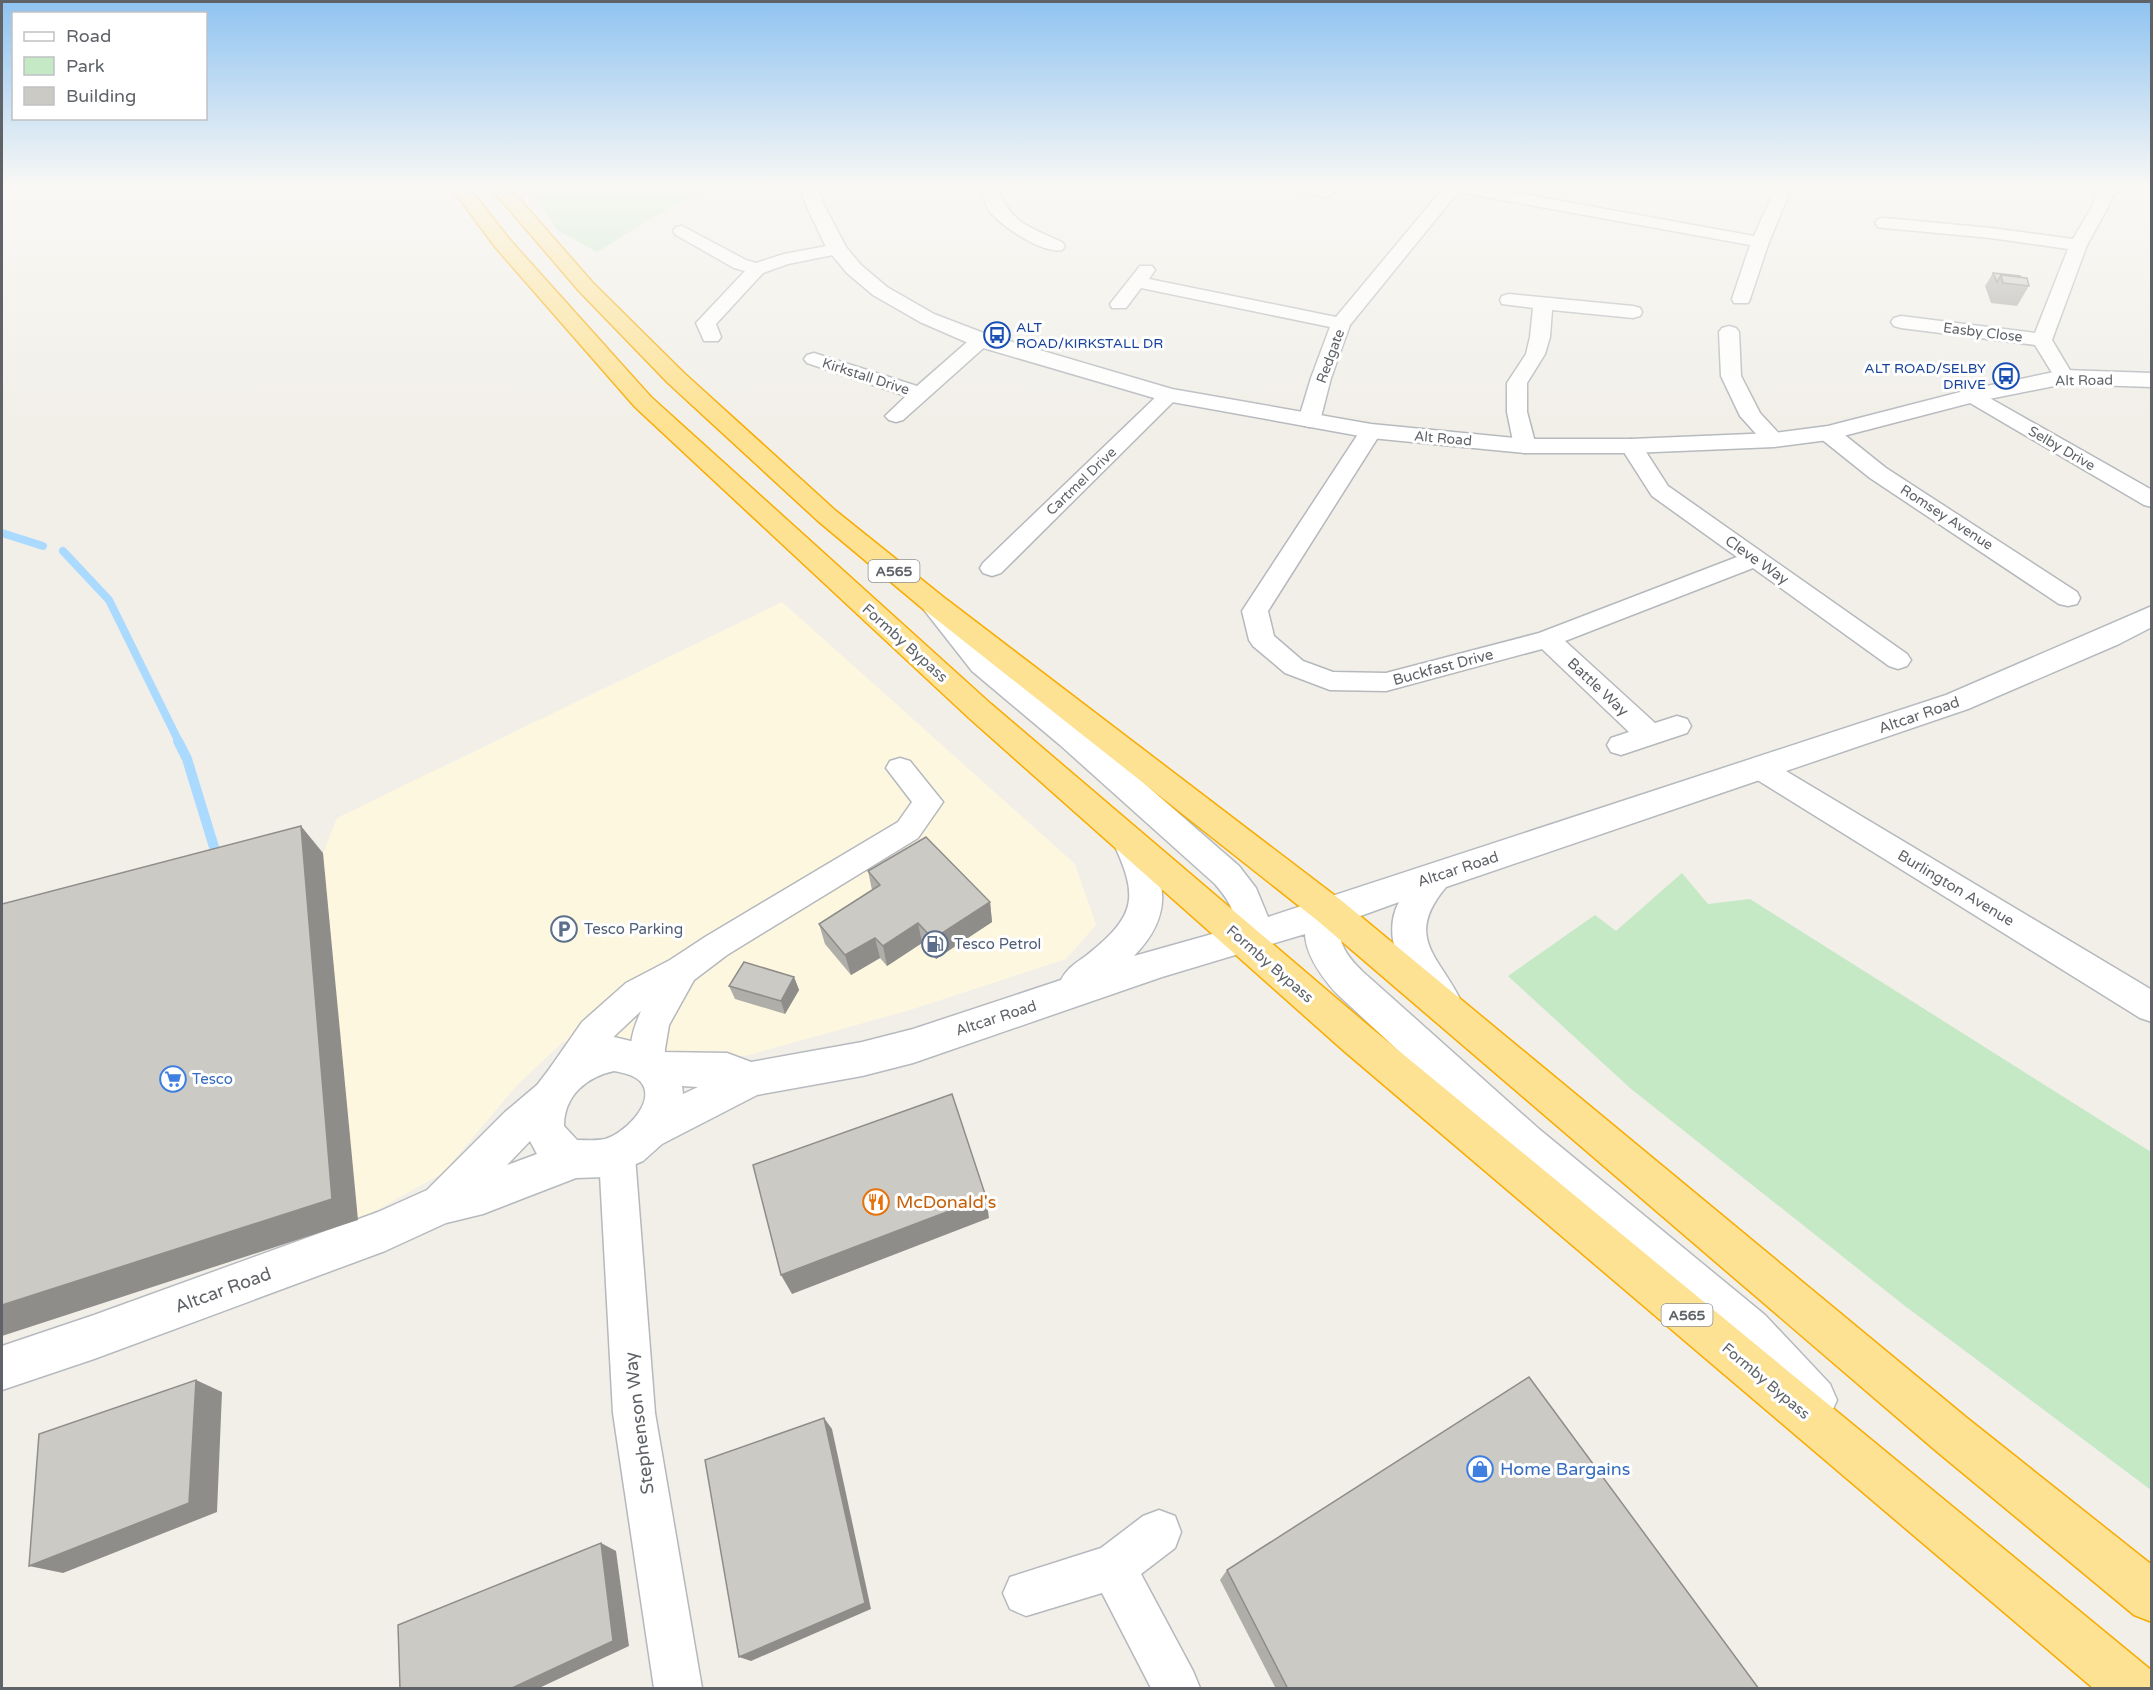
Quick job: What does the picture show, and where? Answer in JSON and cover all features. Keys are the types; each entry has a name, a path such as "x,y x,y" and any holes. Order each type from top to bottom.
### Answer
{"highway":[{"name":"Formby Bypass","path":"521,265 643,402 963,695 1357,1040 2133,1689"},
{"name":"A565","path":"567,265 676,378 827,516 933,602 1330,911 1942,1426 2151,1597"}],"main road":[{"name":"Alt Road","path":"851,265 880,291 927,318 981,340 1169,395 1371,431 1525,446 1631,446 1774,440 1828,433 1972,396 2064,377 2151,380"},
{"path":"933,602 982,664 1071,737 1227,875 1243,897 1252,920 1252,927 1242,940"},
{"name":"Altcar Road","path":"652,1130 751,1079 862,1059 903,1048 1162,962 1242,940 1957,702 2109,637 2151,615"},
{"path":"1056,998 1125,945 1141,922 1146,904 1145,883 1128,840"},
{"path":"1435,876 1414,903 1410,912 1409,932 1421,970 1455,1015"},
{"path":"1330,911 1322,926 1325,950 1335,968 1525,1142 1749,1331 1906,1497"},
{"path":"632,1055 652,1065 663,1082 664,1097 661,1113 652,1130 636,1145 617,1156 596,1161 575,1159 561,1153 550,1142 545,1129 545,1113 555,1089 576,1067 595,1059 632,1055"},
{"name":"Altcar Road","path":"652,1065 727,1070 751,1079"},
{"name":"Altcar Road","path":"442,1204 555,1089"},
{"name":"Altcar Road","path":"2,1368 94,1337 374,1234 442,1204 483,1194 575,1159"}],"street":[{"path":"743,265 757,269"},
{"path":"711,337 706,323 757,269 769,265"},
{"name":"Redgate","path":"1309,421 1321,378 1341,324 1389,265"},
{"path":"1740,298 1752,265"},
{"path":"2064,377 2042,340 2070,265"},
{"path":"1119,304 1142,276 1341,324"},
{"path":"1509,300 1634,312"},
{"path":"1525,446 1517,412 1517,383 1539,348 1543,303"},
{"name":"Easby Close","path":"1901,322 1922,320 2042,340"},
{"path":"1729,332 1731,376 1751,416 1774,440"},
{"name":"Kirkstall Drive","path":"897,416 981,340"},
{"name":"Kirkstall Drive","path":"813,359 919,394"},
{"name":"Cartmel Drive","path":"992,568 1169,395"},
{"name":"Selby Drive","path":"1972,396 2151,500"},
{"name":"Buckfast Drive","path":"1371,431 1256,611 1262,640 1294,667 1330,681 1386,682 1547,639 1755,560"},
{"name":"Romsey Avenue","path":"1828,433 1878,473 1963,526 2068,598"},
{"name":"Cleve Way","path":"1631,446 1660,491 1899,660"},
{"name":"Battle Way","path":"1547,639 1650,735"},
{"path":"1621,745 1677,726"},
{"path":"555,1089 594,1033 638,993 682,970 716,946 908,830 928,802 900,768"},
{"name":"Burlington Avenue","path":"1761,769 2151,1008"},
{"path":"652,1065 646,1049 654,1018 682,970"},
{"name":"Stephenson Way","path":"617,1156 634,1413 678,1689"},
{"path":"1026,1593 1113,1567 1158,1532"},
{"path":"1113,1567 1176,1689"}],"shaded area":[{"name":"Tesco Parking","path":"782,602 1075,864 1096,925 1066,959 910,1010 749,1055 676,1065 656,1038 564,1041 517,1085 443,1173 359,1220 2,939 323,853 337,818"}],"green space":[{"path":"1682,873 1708,904 1750,899 2151,1152 2151,1490 1905,1306 1630,1088 1508,976 1595,915 1616,931"}],"building":[{"path":"1993,273 2020,277 2001,275 1997,282"},
{"path":"2001,275 2027,278 2029,286 2003,283"},
{"name":"Tesco","path":"301,826 332,1199 2,1305 2,904"},
{"path":"926,837 990,902 933,939 918,923 883,946 875,938 845,955 819,924 880,885 868,871"},
{"path":"744,962 794,977 781,1001 729,986"},
{"name":"McDonald's","path":"952,1094 986,1197 781,1275 753,1165"},
{"name":"Home Bargains","path":"1529,1377 1759,1689 1288,1689 1227,1570"},
{"path":"196,1380 189,1503 29,1566 39,1434"},
{"path":"824,1418 865,1603 739,1657 705,1460"},
{"path":"601,1543 613,1641 510,1689 400,1689 398,1625"}],"waterway":[{"path":"2,533 43,546"},
{"path":"63,551 109,600 179,742"},
{"path":"178,741 187,759 214,847"}],"place":[{"name":"ALT ROAD/KIRKSTALL DR","path":"997,335"},
{"name":"ALT ROAD/SELBY DRIVE","path":"2006,376"},
{"name":"Tesco Parking","path":"564,929"},
{"name":"Tesco Petrol","path":"935,944"},
{"name":"Tesco","path":"173,1079"},
{"name":"McDonald's","path":"876,1202"},
{"name":"Home Bargains","path":"1480,1469"}]}
